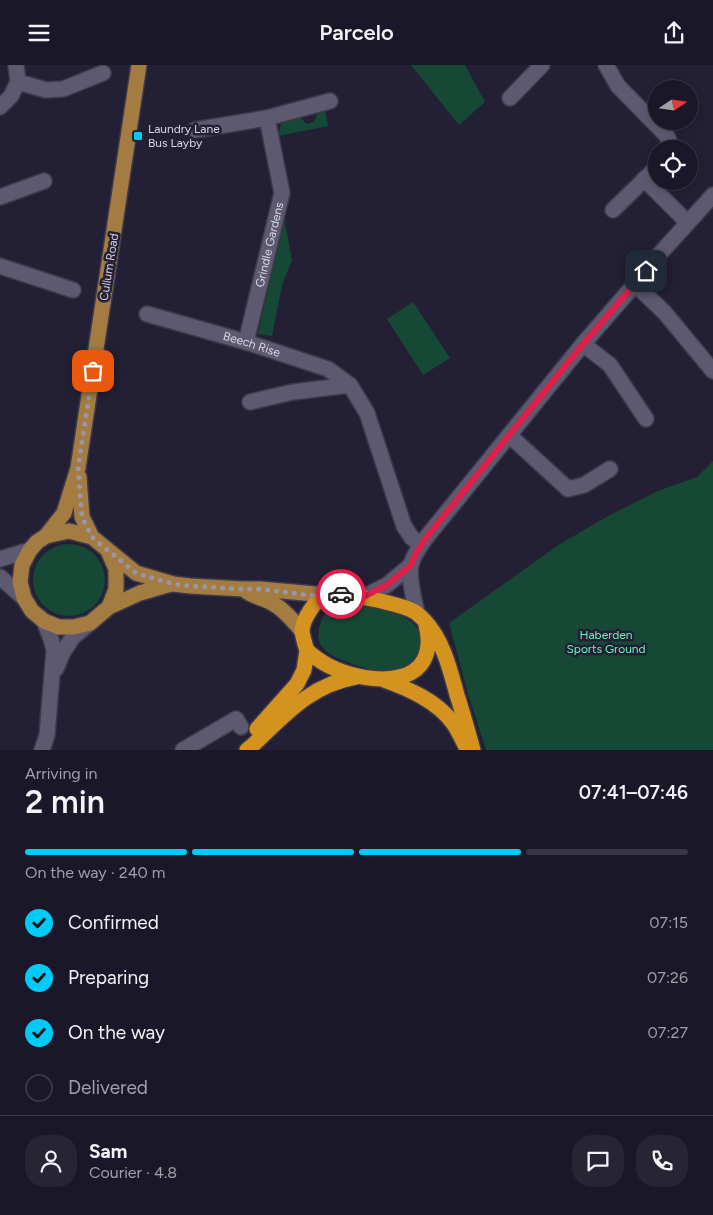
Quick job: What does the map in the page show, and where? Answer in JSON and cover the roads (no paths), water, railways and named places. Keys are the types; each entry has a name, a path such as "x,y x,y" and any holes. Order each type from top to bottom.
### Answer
{"highway":[{"path":"241,750 297,684 304,670 307,650 302,631 310,611 317,601 326,595 341,594 363,597 406,608 421,617 435,635 445,655 473,750"},
{"path":"307,650 323,663 342,672 360,677 380,679 399,677 412,673 418,668 428,650 428,631 421,617"},
{"path":"247,750 298,703 315,691 340,681 360,677"},
{"path":"380,679 408,689 446,714 454,724 467,750"}],"main road":[{"name":"Cullum Road","path":"46,537 64,513 78,468 139,65"},
{"name":"Cullum Road","path":"78,468 82,517 92,537"},
{"path":"173,584 140,593 109,607 90,623 74,627 59,627 44,621 32,611 24,598 20,581 22,565 37,543 46,537 69,531 92,537 136,573 173,584 326,595"},
{"path":"108,551 116,569 116,589 109,607"},
{"path":"242,589 253,596 273,603 302,631"}],"street":[{"path":"0,107 12,96 18,82 16,65"},
{"path":"510,98 542,65"},
{"path":"606,65 618,86 668,140"},
{"path":"18,82 46,90 63,89 102,73"},
{"path":"195,130 267,118 330,101"},
{"name":"Grindle Gardens","path":"246,342 282,193 267,118"},
{"path":"613,210 648,175"},
{"path":"644,179 688,223"},
{"path":"0,197 44,181"},
{"path":"363,597 387,585 411,565 421,545 583,344 656,258 713,195"},
{"path":"0,266 73,290"},
{"path":"635,284 665,313 713,371"},
{"name":"Beech Rise","path":"147,314 246,342 328,369 350,385 367,413 404,526 412,538 421,545"},
{"path":"583,344 610,365 646,419"},
{"path":"250,402 293,393 350,385"},
{"path":"509,435 568,489 584,485 610,469"},
{"path":"0,559 30,551"},
{"path":"411,565 411,575 421,617"},
{"path":"0,577 24,598"},
{"path":"42,750 47,735 54,650 44,621"},
{"path":"52,678 63,652 73,637 90,623"},
{"path":"183,750 236,719 241,727"}],"place":[{"name":"Laundry Lane Bus Layby","path":"138,136"}],"park label":[{"name":"Haberden Sports Ground","path":"606,642"}]}
